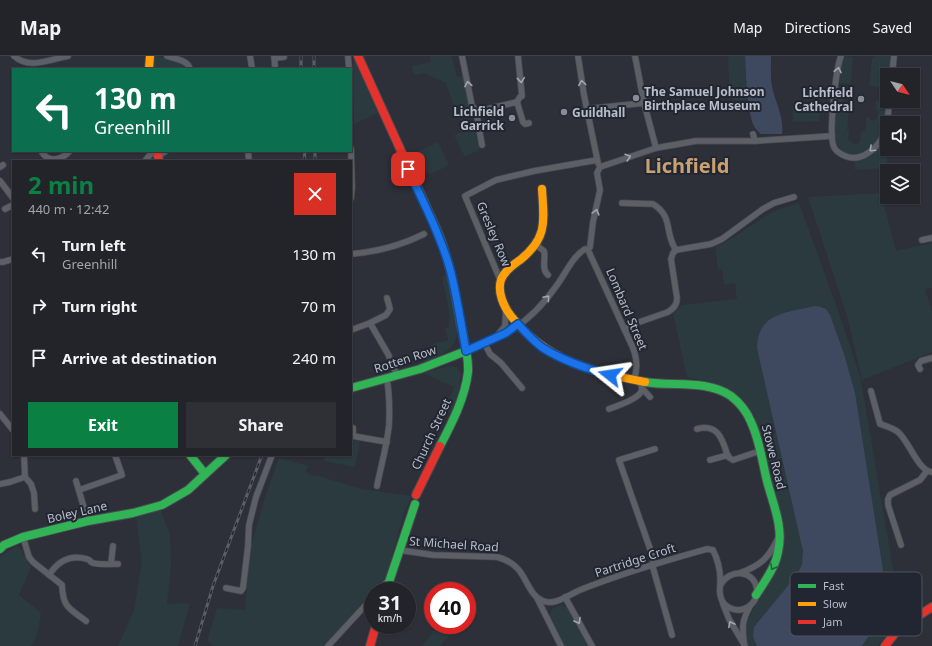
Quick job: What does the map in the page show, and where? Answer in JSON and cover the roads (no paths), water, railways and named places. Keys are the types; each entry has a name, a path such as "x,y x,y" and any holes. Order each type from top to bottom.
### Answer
{"street":[{"path":"14,56 20,61 33,63 64,56"},
{"path":"149,68 150,56"},
{"path":"167,56 184,61 190,68"},
{"path":"250,56 252,68"},
{"path":"348,56 349,68"},
{"name":"Church Street","path":"358,56 439,235 450,270 466,351 468,371 461,400 454,420 427,472 416,500 389,582"},
{"path":"462,56 472,106 476,110 482,145"},
{"path":"476,110 479,111 517,102 522,96 518,56"},
{"path":"578,56 586,109 597,160 600,167"},
{"path":"635,56 644,103 656,148"},
{"path":"841,56 837,70 832,136 834,147 840,154 850,158 858,158 873,149 884,135 888,108"},
{"path":"893,68 894,56"},
{"path":"275,66 275,57 284,57"},
{"path":"517,102 522,122 525,124 529,123"},
{"path":"586,109 644,103"},
{"path":"753,134 755,141"},
{"path":"466,351 493,340 518,324 546,300 559,284 578,254 585,249 588,250 600,190 597,173 600,167 656,148 696,141 755,141 832,136"},
{"path":"42,152 43,155 50,159 59,159 64,157 69,152"},
{"path":"147,160 156,155"},
{"name":"Gresley Row","path":"518,324 506,308 500,293 501,282 465,196 496,180 534,171 597,160"},
{"path":"0,181 12,197"},
{"path":"501,282 508,268 536,245 543,229 542,189"},
{"path":"626,330 631,325 674,309 677,303 677,298 671,259 676,250 711,244 722,239 763,209 774,203 794,197"},
{"path":"622,203 653,204 656,206 664,214 668,221 672,244 676,250"},
{"path":"6,209 12,206"},
{"path":"352,254 362,253 409,241 424,234"},
{"path":"922,240 932,238"},
{"path":"536,245 544,251 544,268 545,273 548,275"},
{"name":"Lombard Street","path":"588,250 626,330 636,356 637,365 635,380"},
{"path":"0,262 12,259"},
{"path":"352,330 386,315 390,309 386,298"},
{"path":"493,340 505,326 506,308"},
{"path":"370,323 388,354 396,375"},
{"name":"Stowe Road","path":"518,324 543,348 559,357 597,372 654,383 710,386 728,393 741,404 753,423 775,512 779,536 779,549 776,561 756,595"},
{"path":"485,344 490,354 501,363 522,388"},
{"name":"Rotten Row","path":"352,388 420,369 466,351"},
{"path":"920,369 918,365 921,361 932,358"},
{"path":"377,486 387,442 389,424 390,401 387,378"},
{"path":"635,380 642,384 642,388 650,397"},
{"path":"608,409 630,401 640,393 642,388"},
{"path":"871,391 880,424 897,431 905,440 922,467 930,471 920,480 890,495 888,499 888,505 901,545"},
{"path":"0,414 12,429"},
{"path":"697,429 705,427 717,433 724,442 728,458 733,460 760,451"},
{"path":"354,428 353,436 387,442"},
{"path":"655,449 619,460 654,563 672,635"},
{"path":"710,460 728,455"},
{"path":"24,456 26,477 31,484 34,494 35,509"},
{"path":"79,490 122,475 115,456"},
{"path":"190,456 205,474"},
{"name":"Boley Lane","path":"0,549 4,545 23,537 88,521 133,513 162,505 188,490 225,456"},
{"path":"226,588 243,591 249,525 256,497 272,456"},
{"path":"0,484 26,477"},
{"path":"76,481 88,521"},
{"path":"720,586 730,575 740,573 758,565 767,558 779,536"},
{"path":"23,537 29,556 33,562 62,585 62,596 67,607 86,621"},
{"path":"111,564 113,546"},
{"name":"Partridge Croft","path":"565,597 616,576 654,563 707,549 713,550 719,566"},
{"name":"St Michael Road","path":"399,550 433,555 497,557 505,559 517,568 537,598 561,646"},
{"path":"49,575 56,565 66,559 78,558 103,564 118,564"},
{"path":"719,566 723,572 730,575"},
{"path":"719,566 722,602 729,619 745,645"},
{"path":"740,573 747,575 752,579 757,588 754,601 744,617 742,626 745,645"},
{"path":"387,582 390,579"},
{"path":"537,598 542,601 552,603 565,597 592,646"},
{"path":"722,602 734,610 745,609 750,606"},
{"path":"328,646 364,607"},
{"path":"922,613 932,607"},
{"path":"370,646 373,634"},
{"path":"885,646 893,636"}],"water":[{"path":"745,56 771,56 771,82 781,117 782,134 761,134 754,126 748,100"},
{"path":"815,306 826,309 830,315 844,354 855,393 883,572 798,572 802,565 803,551 757,348 759,336 763,327 768,321 785,313"},
{"path":"790,583 790,636 869,636 862,646 757,646 753,637 754,627"}],"railway":[{"path":"301,56 301,68"},
{"path":"314,56 314,68"},
{"path":"304,160 305,152"},
{"path":"315,152 315,160"},
{"path":"195,646 213,586 262,456"}],"place":[{"name":"The Samuel Johnson Birthplace Museum","path":"636,98"},
{"name":"Lichfield Cathedral","path":"861,99"},
{"name":"Guildhall","path":"564,112"},
{"name":"Lichfield Garrick","path":"512,118"}],"district":[{"name":"Lichfield","path":"687,165"}]}
